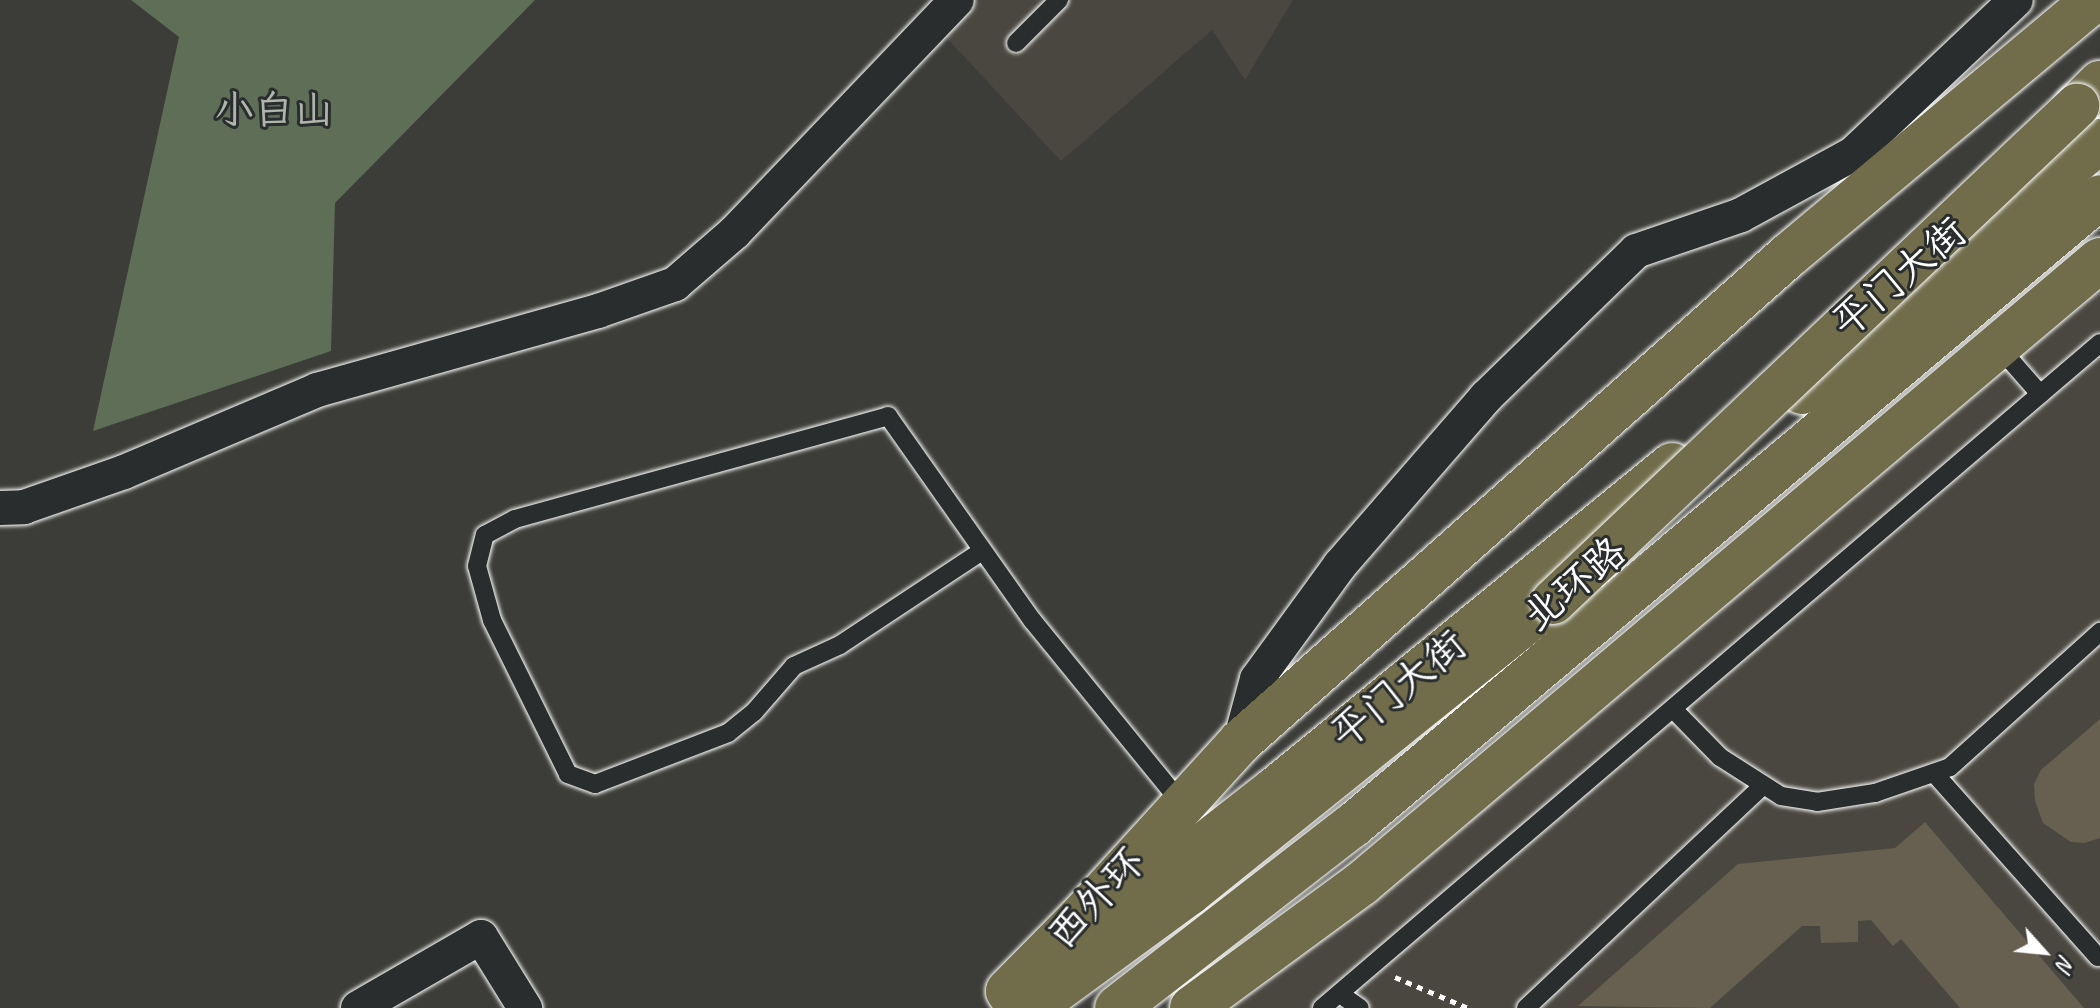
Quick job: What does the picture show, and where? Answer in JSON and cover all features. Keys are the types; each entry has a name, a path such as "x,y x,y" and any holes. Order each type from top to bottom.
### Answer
{"main road":[{"name":"西外环","path":"1010,1004 1080,918 1240,742 1702,331 2094,0"},
{"path":"1553,602 2100,83"},
{"name":"平门大街","path":"1010,1004 1104,924 1274,790 1849,321 2100,107"},
{"name":"北环路","path":"1010,1004 1189,893 1553,602 2100,141"},
{"name":"北环路","path":"1117,1008 1174,967 1352,826 2100,197"},
{"path":"1192,1008 1361,884 2100,260"}],"street":[{"path":"0,508 24,507 124,472 317,390 598,311 675,284 735,232 957,0"},
{"path":"1240,742 1257,679 1340,565 1486,397 1636,251 1741,215 1853,154 2016,0"},
{"path":"358,1008 481,937 525,1008"}],"lane":[{"path":"1016,43 1059,0"},
{"path":"1322,1008 1373,968 2100,343"},
{"path":"1998,346 2040,394"},
{"path":"982,551 840,645 794,666 754,712 728,733 595,784 568,774 492,620 477,566 485,535 515,519 888,416 1032,620 1182,804"},
{"path":"1673,709 1720,757 1781,796 1817,802 1875,793 1950,767 2100,632"},
{"path":"1934,773 2098,957 2100,955"},
{"path":"1526,1008 1762,786"},
{"path":"1340,994 1360,1008"}],"path":[{"path":"1373,968 1468,1008"}],"shaded area":[{"path":"975,0 1293,0 1245,80 1212,30 1061,161 943,34"},
{"path":"2100,278 2100,1008 1219,1008"}],"green space":[{"name":"小白山","path":"131,0 535,0 335,203 331,351 93,431 179,37"}],"building":[{"path":"2100,719 2100,838 2085,843 2071,842 2043,823 2035,801 2034,784 2041,770"},
{"path":"1925,822 2084,1008 1960,1008 1901,939 1893,946 1871,920 1858,921 1858,942 1821,943 1820,926 1802,926 1710,1008 1578,1006 1738,864 1895,848"}]}
